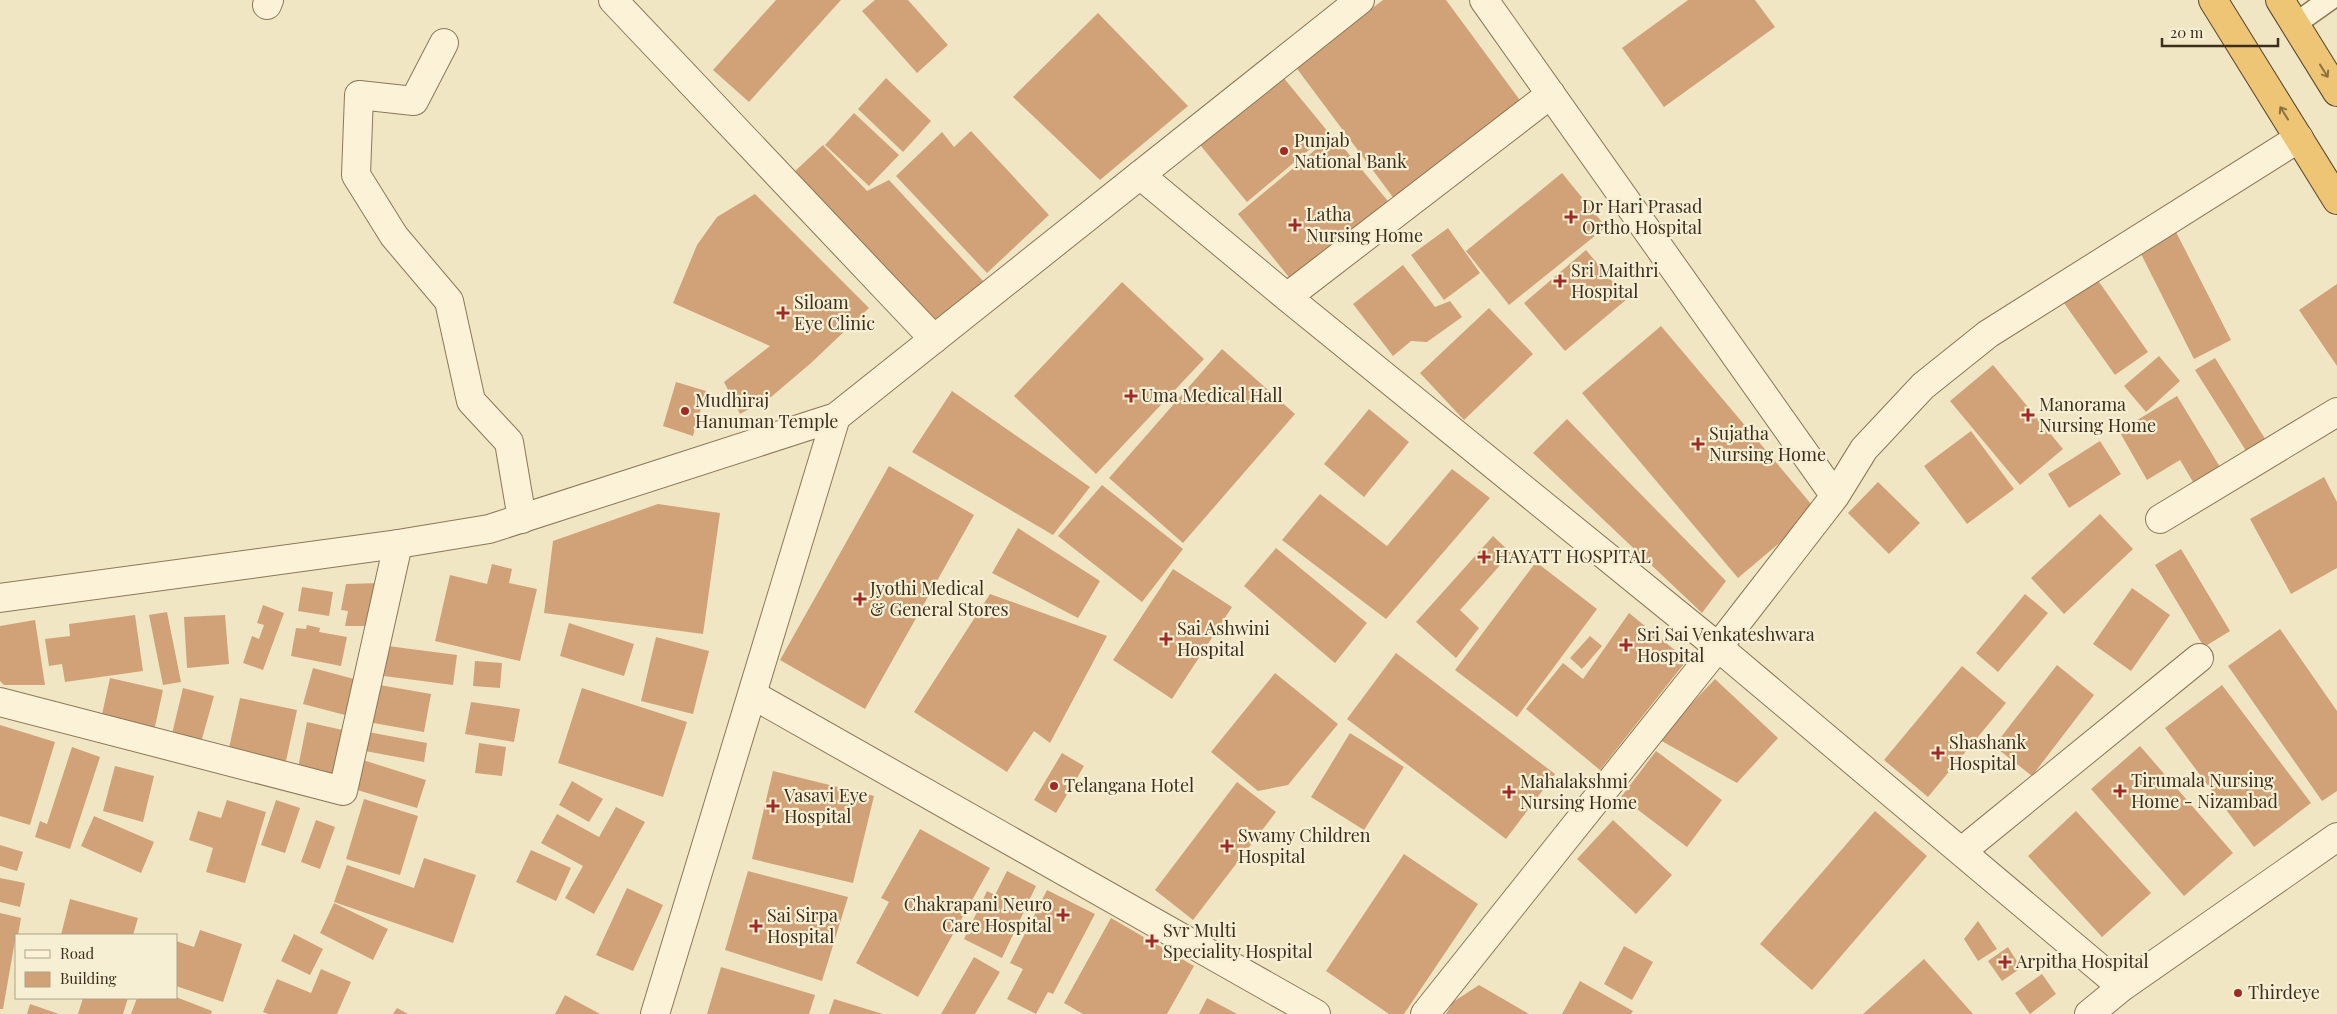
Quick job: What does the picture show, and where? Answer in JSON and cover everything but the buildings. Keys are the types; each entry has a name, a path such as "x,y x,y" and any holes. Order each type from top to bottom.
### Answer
{"highway":[{"path":"2213,0 2337,200"},
{"path":"2280,0 2337,92"}],"street":[{"path":"613,0 934,339"},
{"path":"0,598 398,544 489,529 836,417 1360,0"},
{"path":"1484,0 1835,496"},
{"path":"444,43 414,100 359,95 356,175 394,236 449,301 470,401 509,442 522,519"},
{"path":"1287,297 1551,94"},
{"path":"1426,1014 1718,647 1835,496 1871,442 1923,386 1988,334 2299,138"},
{"path":"1140,175 1287,297 1718,647 2122,987"},
{"path":"2160,519 2337,412"},
{"path":"655,1014 836,417"},
{"path":"0,702 343,791 398,544"},
{"path":"1962,851 2199,658"},
{"path":"752,695 1316,1014"},
{"path":"2089,1014 2122,987 2337,837"}],"lane":[{"path":"2295,24 2329,0"}],"place":[{"name":"Punjab National Bank","path":"1284,151"},
{"name":"Dr Hari Prasad Ortho Hospital","path":"1571,217"},
{"name":"Latha Nursing Home","path":"1295,225"},
{"name":"Sri Maithri Hospital","path":"1560,281"},
{"name":"Siloam Eye Clinic","path":"783,313"},
{"name":"Uma Medical Hall","path":"1131,396"},
{"name":"Mudhiraj Hanuman Temple","path":"685,411"},
{"name":"Manorama Nursing Home","path":"2028,415"},
{"name":"Sujatha Nursing Home","path":"1698,444"},
{"name":"HAYATT HOSPITAL","path":"1484,557"},
{"name":"Jyothi Medical & General Stores","path":"860,599"},
{"name":"Sai Ashwini Hospital","path":"1166,639"},
{"name":"Sri Sai Venkateshwara Hospital","path":"1626,645"},
{"name":"Shashank Hospital","path":"1938,753"},
{"name":"Telangana Hotel","path":"1054,786"},
{"name":"Tirumala Nursing Home - Nizambad","path":"2120,791"},
{"name":"Mahalakshmi Nursing Home","path":"1509,792"},
{"name":"Vasavi Eye Hospital","path":"773,806"},
{"name":"Swamy Children Hospital","path":"1227,846"},
{"name":"Chakrapani Neuro Care Hospital","path":"1063,915"},
{"name":"Sai Sirpa Hospital","path":"756,926"},
{"name":"Svr Multi Speciality Hospital","path":"1152,941"},
{"name":"Arpitha Hospital","path":"2005,962"},
{"name":"Thirdeye","path":"2238,993"}]}
